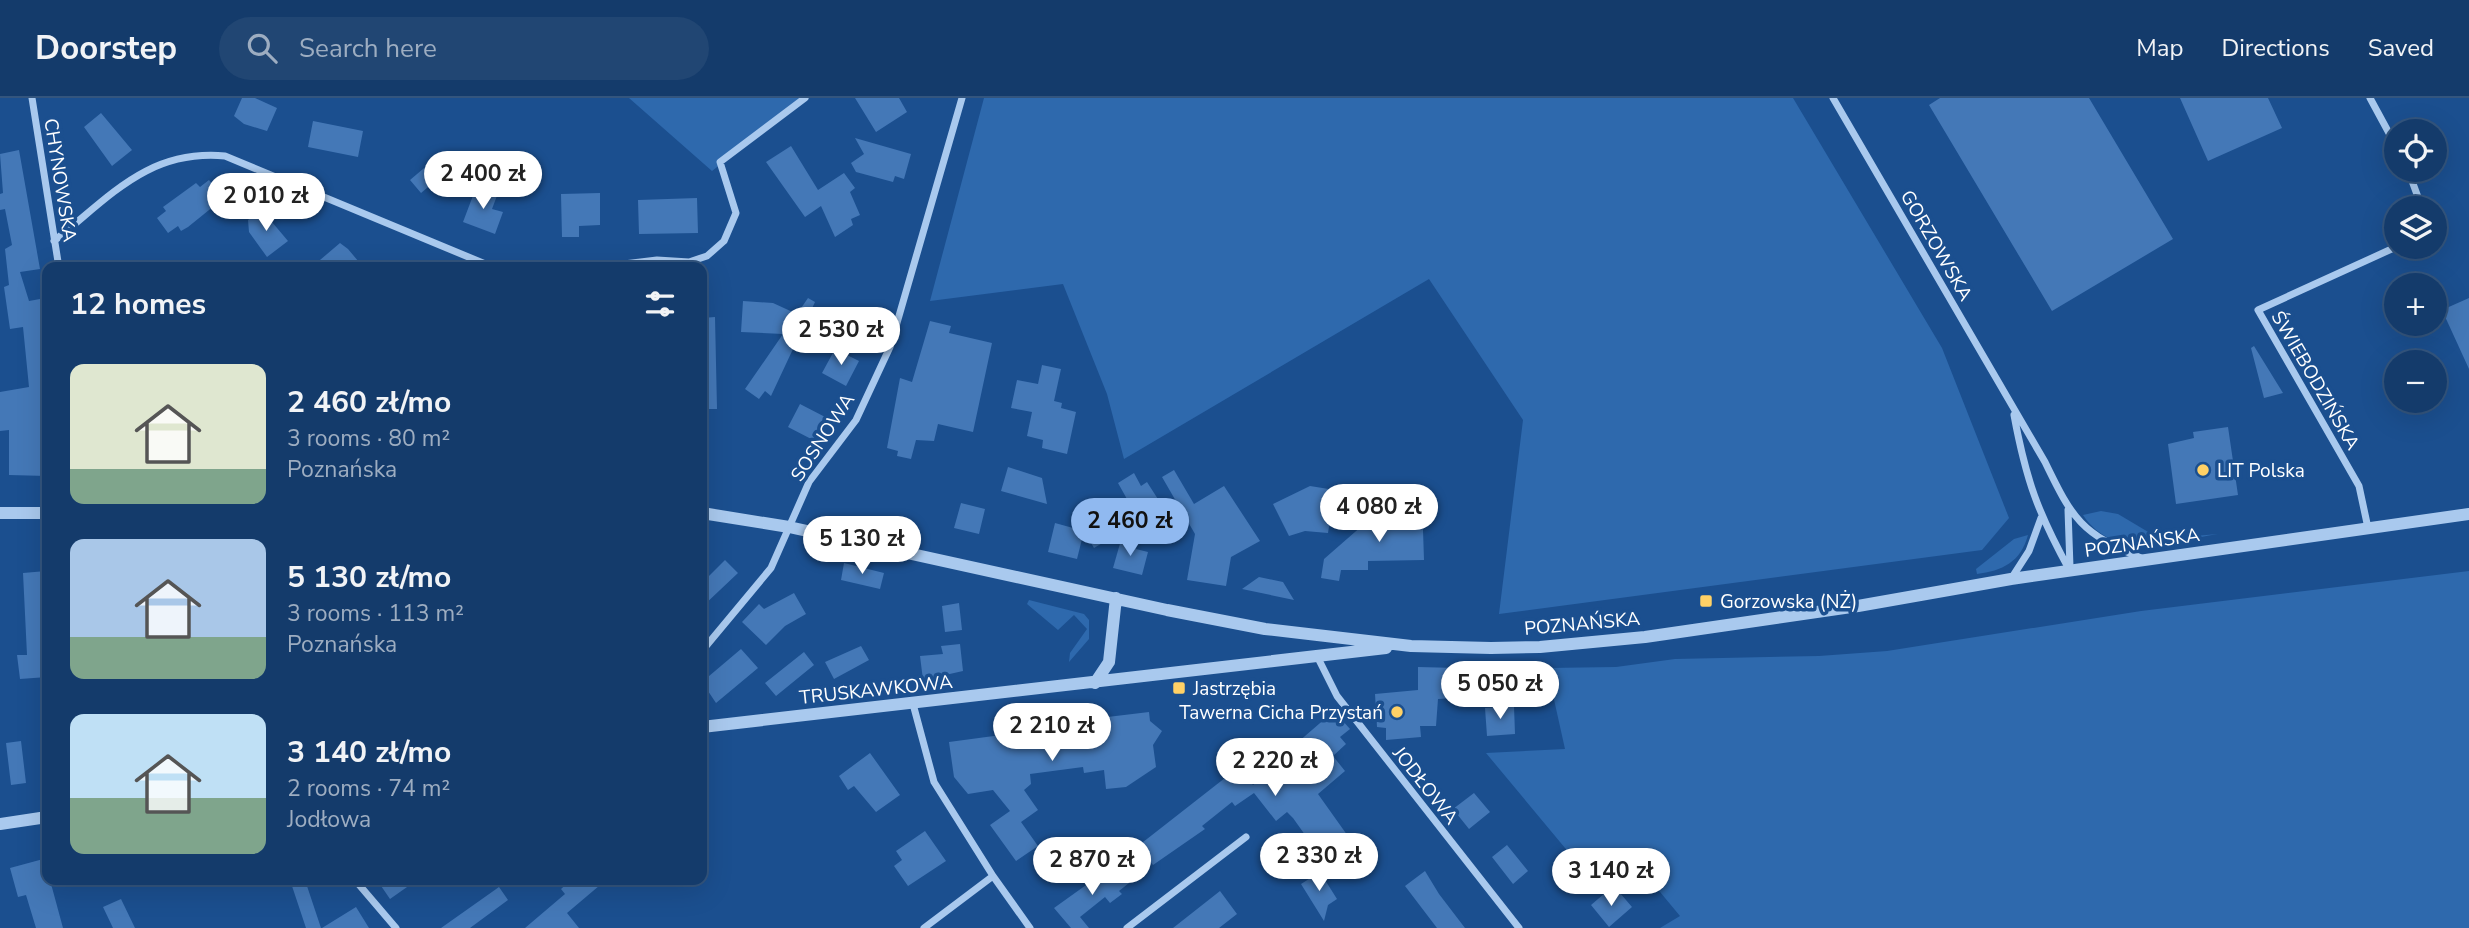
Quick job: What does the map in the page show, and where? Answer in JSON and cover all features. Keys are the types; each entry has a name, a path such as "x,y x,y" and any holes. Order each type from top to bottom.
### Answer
{"street":[{"name":"CHYNOWSKA","path":"32,98 58,262"},
{"path":"640,262 689,262 707,256 724,242 736,213 720,162 805,98"},
{"name":"SOSNOWA","path":"707,645 771,568 809,482 856,420 890,347 962,98"},
{"name":"GORZOWSKA","path":"1833,98 2045,462 2068,510 2090,533 2148,561"},
{"path":"2370,98 2384,124"},
{"path":"54,241 143,172 163,161 197,154 225,156 481,262"},
{"name":"ŚWIEBODZIŃSKA","path":"2368,528 2359,486 2258,310 2384,252"},
{"name":"GORZOWSKA","path":"2013,407 2025,471 2041,518 2070,571"},
{"name":"GORZOWSKA","path":"2068,510 2070,571"},
{"path":"0,513 42,513"},
{"name":"POZNAŃSKA","path":"707,514 789,527 1265,629 1411,646 1516,648 1593,643 1858,606 2011,579 2469,514"},
{"path":"2011,579 2029,551 2041,518"},
{"path":"1095,684 1109,662 1116,598"},
{"name":"TRUSKAWKOWA","path":"707,726 1411,646"},
{"name":"JODŁOWA","path":"1317,656 1337,696 1518,928"},
{"path":"913,704 934,782 993,876 1030,928"},
{"path":"0,824 42,818"},
{"path":"1126,928 1246,836"},
{"path":"924,928 993,876"},
{"path":"359,885 396,928"}],"shaded area":[{"path":"629,98 805,98 712,171"},
{"path":"984,98 1793,98 1942,348 2009,518 1982,550 1499,614 1523,420 1429,279 1124,459 1107,394 1063,284 930,301"},
{"path":"2101,511 2118,514 2160,539 2218,534 2145,545 2127,544 2096,530 2083,515"},
{"path":"2028,535 2021,552 2009,564 1977,574 1976,569 2014,539"},
{"path":"2469,571 2469,928 1660,928 1680,916 1631,857 1595,884 1486,753 1565,749 1547,668 1616,667 1675,659 1819,656 1887,651 2141,611"},
{"path":"1029,600 1084,614 1089,620 1089,639 1069,662 1070,653 1087,629 1074,615 1058,630 1027,604"}],"building":[{"path":"242,98 255,98 277,108 267,131 244,124 234,116"},
{"path":"855,98 899,98 907,112 876,132"},
{"path":"1940,98 2089,98 2173,239 2052,311 1929,105"},
{"path":"2180,98 2268,98 2282,128 2208,161"},
{"path":"101,113 132,150 112,166 84,127"},
{"path":"313,121 363,131 358,157 308,147"},
{"path":"855,138 911,154 904,179 895,176 893,182 856,172 851,163 864,154"},
{"path":"791,146 818,190 844,173 855,188 850,192 860,215 851,219 853,225 835,237 821,206 805,217 766,162"},
{"path":"19,150 40,269 20,272 29,301 40,299 42,313 42,476 9,475 9,430 0,431 0,392 29,387 23,327 10,329 4,287 9,285 5,249 12,245 5,209 0,210 0,194 3,193 0,154"},
{"path":"430,163 441,176 421,193 410,180"},
{"path":"209,180 220,194 211,202 214,206 188,227 181,231 178,226 168,233 157,218 166,211 163,207 196,183 200,187"},
{"path":"477,185 498,193 492,209 503,212 495,234 463,222"},
{"path":"600,193 600,225 579,226 579,237 562,237 561,194"},
{"path":"697,198 698,233 639,234 638,200"},
{"path":"261,209 288,241 267,257 249,232 248,220"},
{"path":"340,243 359,262 322,262 320,260"},
{"path":"808,298 815,302 771,396 765,391 759,399 745,389 783,334 741,332 743,301 773,303 797,314"},
{"path":"2469,298 2469,369 2447,321 2447,308"},
{"path":"715,317 717,409 707,409 707,318"},
{"path":"930,321 951,326 949,333 992,343 973,432 938,424 934,441 916,440 911,459 897,456 898,451 887,448 900,378 912,382"},
{"path":"2254,346 2283,393 2264,398 2251,348"},
{"path":"835,349 859,361 846,386 822,373"},
{"path":"1042,365 1061,369 1054,401 1062,403 1061,408 1076,412 1067,454 1042,448 1043,440 1027,436 1032,412 1011,408 1017,380 1038,384"},
{"path":"800,404 829,419 817,442 788,427"},
{"name":"LIT Polska","path":"2228,427 2238,495 2176,504 2168,444 2194,438 2193,432"},
{"path":"1008,467 1042,478 1047,504 1001,491"},
{"path":"1174,470 1194,504 1224,486 1260,541 1231,557 1226,586 1187,580 1195,534 1162,477"},
{"path":"1134,473 1141,486 1147,482 1163,507 1094,548 1087,536 1132,508 1118,483"},
{"path":"1310,486 1335,490 1328,533 1305,531 1289,536 1273,504"},
{"path":"961,503 985,509 979,534 954,528"},
{"path":"1406,504 1410,512 1418,511 1423,530 1424,560 1368,561 1368,570 1341,570 1339,581 1321,578 1324,559 1371,518 1371,526"},
{"path":"1055,523 1084,531 1077,559 1048,552"},
{"path":"1121,540 1137,544 1136,549 1148,552 1142,575 1113,568"},
{"path":"725,560 738,573 707,602 707,578"},
{"path":"844,563 884,573 880,589 841,580"},
{"path":"42,571 42,677 20,679 17,655 27,655 23,573"},
{"path":"1259,577 1283,582 1294,600 1242,589"},
{"path":"794,593 806,614 785,626 766,645 742,622 759,604 764,609"},
{"path":"959,603 962,630 945,632 942,606"},
{"path":"960,644 963,671 923,680 920,656 943,654 941,646"},
{"path":"861,646 869,660 834,679 825,662"},
{"path":"741,649 758,668 716,703 707,690 707,678"},
{"path":"804,652 814,665 776,696 765,683"},
{"path":"1418,667 1458,668 1459,691 1453,691 1453,698 1438,699 1436,726 1420,726 1421,737 1386,740 1386,728 1377,727 1375,694 1418,690"},
{"path":"1514,706 1515,734 1487,736 1485,708"},
{"path":"1334,711 1350,729 1340,737 1346,744 1333,756 1345,771 1318,794 1350,839 1336,849 1349,868 1335,877 1293,818 1287,812 1276,821 1254,793 1235,806 1232,802 1202,826 1205,829 1153,865 1138,846 1239,767 1253,785 1287,758 1283,755"},
{"path":"1149,712 1150,721 1162,731 1153,745 1156,767 1126,787 1106,789 1104,770 1084,773 1083,767 1030,774 1031,784 1024,790 1038,810 1021,822 1038,846 1016,861 990,825 1010,811 993,790 968,794 954,777 949,742 1032,731 1032,727 1041,725"},
{"path":"21,741 26,783 11,785 6,743"},
{"path":"870,753 900,795 876,812 854,786 848,790 839,776"},
{"path":"1474,793 1490,812 1469,829 1453,809"},
{"path":"925,831 946,861 908,886 894,866 902,860 896,851"},
{"path":"1507,845 1528,871 1513,884 1492,857"},
{"path":"42,859 42,885 51,885 63,928 36,928 26,895 18,897 10,868"},
{"path":"1114,865 1129,883 1119,891 1122,894 1110,903 1105,897 1080,917 1089,928 1071,928 1054,908"},
{"path":"1425,871 1465,928 1437,928 1405,886"},
{"path":"1320,872 1337,899 1328,905 1324,921 1301,884"},
{"path":"292,885 307,885 321,928 306,928"},
{"path":"380,885 410,885 390,899"},
{"path":"565,885 600,885 567,913 579,928 525,928 565,894 561,889"},
{"path":"499,887 508,900 470,928 441,928"},
{"path":"1220,891 1237,914 1219,928 1173,928"},
{"path":"1605,893 1611,901 1620,893 1632,907 1609,927 1591,905"},
{"path":"121,899 135,928 113,928 103,907"},
{"path":"356,907 369,928 322,928"}],"place":[{"name":"LIT Polska","path":"2203,470"},
{"name":"Gorzowska (NŻ)","path":"1706,601"},
{"name":"Jastrzębia","path":"1179,688"},
{"name":"Tawerna Cicha Przystań","path":"1397,712"}]}
